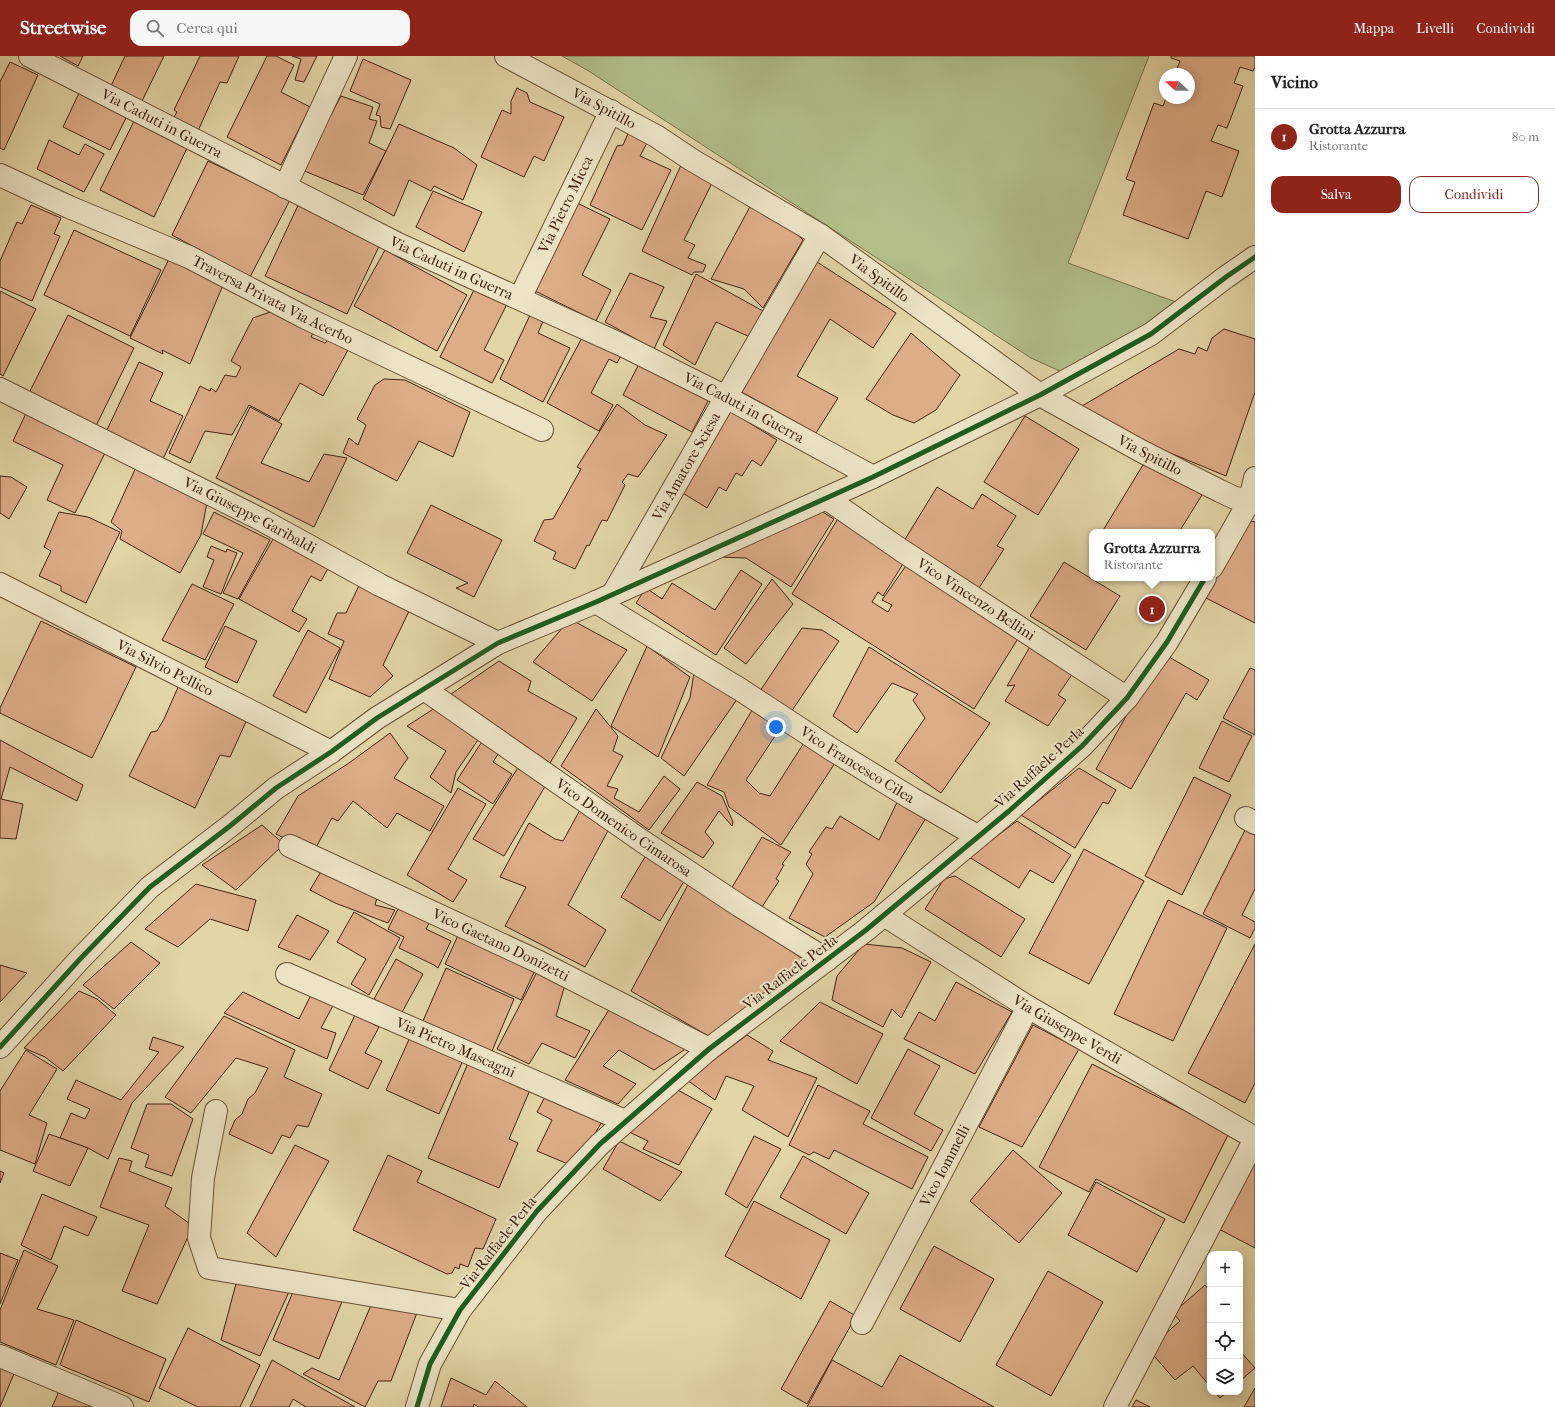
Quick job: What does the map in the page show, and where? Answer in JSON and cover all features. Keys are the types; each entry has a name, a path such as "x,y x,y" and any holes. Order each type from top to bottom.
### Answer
{"street":[{"name":"Via Caduti in Guerra","path":"30,56 398,244 622,345 726,396 874,477"},
{"path":"285,187 346,56"},
{"name":"Via Spitillo","path":"506,56 656,136 692,160 820,235 1040,395 1141,451 1220,491 1235,498 1253,501"},
{"name":"Via Pietro Micca","path":"520,298 611,111"},
{"name":"Traversa Privata Via Acerbo","path":"0,175 69,207 189,257 306,318 542,430"},
{"name":"Via Amatore Sciesa","path":"605,598 820,235"},
{"path":"0,1048 80,959 150,887 230,826 276,788 331,752 377,718 498,643 605,598 874,477 1040,395 1151,334 1255,257"},
{"name":"Via Giuseppe Garibaldi","path":"0,389 258,518 380,585 498,643"},
{"path":"1215,562 1253,501 1255,478"},
{"name":"Vico Vincenzo Bellini","path":"826,498 901,550 1127,698"},
{"name":"Via Raffaele Perla","path":"417,1407 430,1364 460,1310 537,1211 600,1144 710,1048 884,915 977,836 1009,811 1082,746 1127,698 1167,642 1203,581"},
{"name":"Via Silvio Pellico","path":"0,584 331,752"},
{"name":"Vico Francesco Cilea","path":"605,598 741,690 831,748 911,798 977,836"},
{"name":"Vico Domenico Cimarosa","path":"424,689 649,845 740,906 827,960"},
{"name":"Vico Gaetano Donizetti","path":"290,846 539,962 710,1048"},
{"name":"Via Giuseppe Verdi","path":"884,915 1028,1007 1255,1138"},
{"name":"Via Pietro Mascagni","path":"287,974 625,1121"},
{"name":"Vico Iommelli","path":"862,1322 1028,1007"},
{"name":"Via Raffaele Perla","path":"216,1111 203,1178 199,1238 209,1268 460,1310"},
{"path":"1115,1407 1255,1138"},
{"path":"0,1356 122,1407"}],"green space":[{"path":"562,56 1149,56 1068,263 1176,302 1131,335 1064,373 1031,358 587,70"}],"building":[{"path":"60,56 83,56 78,66"},
{"path":"125,56 164,56 141,103 110,88"},
{"path":"200,56 239,56 227,83 220,82 197,133 171,122 177,112 174,110"},
{"path":"267,56 276,56 294,65 281,92 310,107 281,165 227,137"},
{"path":"292,56 317,56 304,82 295,80 301,59"},
{"path":"1171,56 1255,56 1255,67 1253,71 1240,67 1234,83 1243,86 1227,128 1218,125 1211,141 1239,151 1222,197 1206,191 1188,239 1123,215 1135,182 1126,179 1154,103 1163,106 1164,104 1195,104 1195,68 1177,68 1180,61 1171,58"},
{"path":"363,59 411,80 390,129 381,127 380,116 376,115 380,104 350,91"},
{"path":"10,62 38,75 4,150 0,148 0,82"},
{"path":"517,88 527,93 530,102 564,117 544,161 534,156 524,177 481,157 502,110 511,114 511,101"},
{"path":"79,93 127,116 110,150 63,127"},
{"path":"341,96 373,107 369,119 377,121 369,143 386,151 363,195 302,170"},
{"path":"136,117 189,144 154,217 100,190"},
{"path":"399,124 454,148 477,165 463,200 434,186 431,191 409,180 394,216 363,199"},
{"path":"630,129 648,141 640,156 671,170 642,230 590,205 617,146 623,145"},
{"path":"49,140 79,155 85,144 104,154 84,192 37,169"},
{"path":"208,161 290,200 250,277 172,235"},
{"path":"682,163 713,181 684,240 695,245 688,258 706,265 703,272 694,272 692,275 642,251"},
{"path":"433,191 482,212 464,252 416,227"},
{"path":"300,201 382,240 347,314 265,276"},
{"path":"577,203 610,219 582,275 611,290 596,321 533,290"},
{"path":"752,203 784,222 803,240 763,308 744,289 711,279"},
{"path":"31,205 61,218 54,234 60,236 32,301 0,287 0,261 17,222 22,224"},
{"path":"74,230 161,270 130,336 44,295"},
{"path":"385,250 467,295 437,351 354,306"},
{"path":"170,257 223,285 190,364 162,350 163,354 130,338"},
{"path":"814,260 896,313 873,348 830,319 797,376 838,398 816,433 738,390"},
{"path":"630,273 664,287 650,317 667,321 654,349 605,322"},
{"path":"696,274 763,311 750,337 716,322 695,365 663,345"},
{"path":"477,284 509,300 484,350 504,360 492,383 440,357"},
{"path":"0,291 36,309 3,376 0,374"},
{"path":"273,311 315,329 311,337 325,343 331,338 349,348 323,396 300,383 279,421 249,405 232,435 205,431 190,463 169,453 200,386 210,391 211,388 216,392 225,375 236,377 241,367 231,361 253,318"},
{"path":"531,313 544,319 538,333 570,348 543,402 500,379"},
{"path":"68,315 134,348 96,426 29,393"},
{"path":"1224,329 1255,339 1255,392 1226,476 1139,440 1082,406 1179,349 1195,354 1198,347 1207,351 1212,338"},
{"path":"911,333 960,375 936,410 914,423 893,415 866,399"},
{"path":"584,334 622,354 617,363 609,359 591,393 613,405 599,431 547,403"},
{"path":"641,360 710,397 692,432 623,395"},
{"path":"139,362 163,373 150,401 183,416 163,459 106,432"},
{"path":"384,379 405,380 470,412 453,457 419,441 397,481 343,453 349,438 358,445 366,425 357,419 375,385"},
{"path":"617,404 645,425 667,435 638,477 628,474 622,482 625,485 607,521 602,520 575,569 553,559 556,552 534,541 544,520 553,519 581,469 577,467"},
{"path":"250,407 282,424 261,463 309,482 324,454 347,458 314,527 216,478"},
{"path":"28,409 108,447 75,513 47,500 63,465 13,441"},
{"path":"730,411 777,440 761,466 752,460 742,476 736,473 726,491 719,487 707,508 681,492"},
{"path":"1025,416 1079,449 1038,515 984,482"},
{"path":"1146,460 1202,495 1181,529 1104,529"},
{"path":"137,465 207,502 201,535 180,573 120,539 122,531 111,522"},
{"path":"0,476 11,477 27,487 9,519 0,513"},
{"path":"937,487 973,509 982,494 1016,516 997,546 1004,549 979,588 904,541"},
{"path":"431,505 502,540 474,597 456,588 468,583 407,553"},
{"path":"813,506 834,519 791,587 746,558 716,557"},
{"path":"59,512 88,517 120,532 86,603 61,591 61,586 39,576 51,551 44,547"},
{"path":"214,512 270,540 238,599 223,593 243,553 203,534"},
{"path":"839,517 906,559 883,596 878,592 872,602 888,612 892,605 882,600 910,560 1019,637 974,709 792,594"},
{"path":"1246,520 1255,522 1255,623 1206,598"},
{"path":"277,532 331,563 321,581 311,576 292,611 307,619 299,632 239,599"},
{"path":"211,546 226,552 227,549 237,553 221,594 203,587 214,560 207,557"},
{"path":"1064,562 1089,577 1089,581 1095,581 1120,596 1086,650 1030,616"},
{"path":"741,570 762,584 716,655 636,603 646,588 662,599 672,583 715,610"},
{"path":"363,577 413,603 383,665 393,676 370,697 329,679 344,641 328,634 337,613 346,613"},
{"path":"772,579 793,604 746,664 724,648"},
{"path":"192,584 234,604 205,660 162,640"},
{"path":"570,619 627,650 592,701 533,662"},
{"path":"41,621 136,667 92,758 0,713 0,708"},
{"path":"225,626 257,641 237,683 205,667"},
{"path":"802,628 822,630 839,641 791,712 760,691"},
{"path":"308,630 340,648 306,713 273,696"},
{"path":"1031,645 1075,670 1058,695 1066,700 1048,726 1005,701 1015,685 1007,686"},
{"path":"647,646 690,677 658,757 611,726"},
{"path":"869,647 990,723 941,793 895,761 925,718 913,700 918,694 892,683 857,733 833,716"},
{"path":"1162,653 1209,680 1197,700 1186,693 1131,789 1096,769"},
{"path":"499,661 531,681 528,691 577,718 550,763 451,694"},
{"path":"1250,668 1255,670 1255,735 1223,718"},
{"path":"694,672 740,695 684,776 661,758 690,698"},
{"path":"179,685 249,715 230,757 220,755 195,808 129,776 151,732 157,731 164,719"},
{"path":"754,707 781,727 746,780 759,793 770,796 807,738 837,760 781,845 729,807 724,792 707,785"},
{"path":"435,708 480,737 456,772 451,793 430,777 446,751 407,726"},
{"path":"596,709 618,736 613,751 623,756 607,786 618,789 614,798 639,812 664,776 680,789 649,830 561,766"},
{"path":"1222,721 1252,736 1229,782 1199,768"},
{"path":"390,733 408,758 394,778 444,806 430,831 397,813 387,828 353,801 338,821 332,818 313,853 276,834 298,796 349,763"},
{"path":"485,737 502,748 493,762 512,774 493,804 457,780"},
{"path":"0,740 83,785 77,801 10,767 1,799 23,804 16,839 0,838"},
{"path":"519,766 547,783 504,856 473,839"},
{"path":"1079,768 1116,790 1108,804 1103,802 1075,848 1021,815"},
{"path":"1194,777 1231,795 1182,895 1145,876"},
{"path":"697,782 722,796 733,822 732,826 719,811 705,832 714,843 703,858 661,833"},
{"path":"458,788 486,804 448,869 467,880 453,902 407,875"},
{"path":"899,798 926,818 874,902 825,937 789,918 813,874 806,864 812,854 809,852 826,827 832,829 840,816 879,840"},
{"path":"581,808 610,827 568,905 606,930 585,967 505,926 526,887 500,877 529,823 555,839 563,841"},
{"path":"1017,821 1071,855 1053,883 1030,870 1019,888 969,857"},
{"path":"1248,824 1255,828 1255,889 1242,915 1255,922 1255,928 1250,938 1203,914"},
{"path":"262,825 284,844 236,890 202,865"},
{"path":"762,837 791,852 782,864 784,865 776,879 779,881 762,907 731,889"},
{"path":"1084,849 1144,881 1089,984 1029,953"},
{"path":"648,852 686,878 660,921 621,897"},
{"path":"323,868 378,894 375,905 395,910 388,923 335,903 310,890"},
{"path":"955,876 1025,919 1001,957 925,909 944,879"},
{"path":"691,879 804,960 710,1037 631,991"},
{"path":"196,884 256,900 248,931 210,919 178,947 145,929"},
{"path":"1168,900 1227,928 1173,1041 1114,1014"},
{"path":"400,905 431,920 426,929 451,941 438,968 399,948 404,937 388,929"},
{"path":"354,912 400,938 369,995 351,984 366,959 337,942"},
{"path":"297,915 329,931 310,960 278,947"},
{"path":"460,931 537,966 521,1000 445,964"},
{"path":"131,942 160,963 114,1009 83,985"},
{"path":"864,944 902,948 931,962 901,1018 892,1009 883,1027 832,1000 837,976"},
{"path":"1255,944 1255,1083 1245,1103 1188,1073"},
{"path":"396,959 423,974 401,1014 374,999"},
{"path":"0,965 27,973 0,1002"},
{"path":"446,968 514,999 492,1051 423,1021"},
{"path":"539,968 566,981 556,1016 590,1031 575,1058 542,1043 529,1064 497,1049"},
{"path":"956,982 1012,1012 975,1074 904,1039 919,1012 935,1021"},
{"path":"79,991 97,999 116,1015 63,1071 45,1057 24,1048"},
{"path":"243,992 299,1019 312,993 336,1000 321,1028 336,1033 327,1059 224,1013"},
{"path":"820,1002 883,1034 857,1084 780,1041"},
{"path":"610,1008 687,1048 654,1070 619,1050 603,1066 636,1084 618,1104 565,1080"},
{"path":"355,1015 379,1027 365,1053 382,1061 368,1089 329,1070"},
{"path":"224,1016 295,1050 284,1077 322,1094 308,1127 297,1125 290,1138 282,1135 272,1154 229,1134 235,1120 242,1114 248,1099 255,1093 268,1068 236,1058 191,1113 165,1097"},
{"path":"1033,1025 1079,1049 1022,1147 979,1127"},
{"path":"412,1033 465,1056 439,1114 386,1090"},
{"path":"747,1035 773,1051 768,1060 817,1078 788,1137 742,1110 754,1086 726,1076 715,1100 687,1080"},
{"path":"153,1037 184,1047 132,1103 108,1159 88,1148 60,1138 71,1113 85,1119 90,1109 67,1099 76,1080 121,1100 159,1052 149,1049"},
{"path":"908,1049 940,1066 914,1114 943,1130 931,1151 871,1118"},
{"path":"26,1050 57,1069 29,1115 47,1123 35,1164 0,1150 0,1091"},
{"path":"468,1063 530,1090 509,1139 518,1143 499,1188 428,1158"},
{"path":"1092,1064 1229,1133 1184,1223 1096,1179 1089,1192 1039,1167"},
{"path":"818,1085 870,1111 863,1124 928,1157 912,1189 834,1150 829,1159 814,1152 809,1155 789,1145"},
{"path":"676,1089 712,1109 679,1165 643,1149 648,1141 627,1131"},
{"path":"547,1093 603,1120 575,1167 537,1151 552,1120 537,1112"},
{"path":"147,1104 171,1104 193,1119 172,1176 145,1167 149,1155 131,1148"},
{"path":"49,1134 88,1148 70,1186 33,1171"},
{"path":"754,1136 781,1149 747,1208 725,1194"},
{"path":"619,1141 682,1172 660,1201 603,1169"},
{"path":"295,1145 329,1161 276,1257 247,1233"},
{"path":"1255,1145 1255,1248 1213,1226"},
{"path":"1013,1150 1062,1193 1019,1243 970,1201"},
{"path":"388,1155 422,1171 417,1182 496,1219 483,1249 475,1248 468,1267 460,1264 459,1269 455,1267 452,1273 447,1274 353,1230"},
{"path":"803,1156 869,1193 846,1234 780,1197"},
{"path":"119,1158 132,1161 129,1171 172,1188 165,1206 193,1226 157,1304 122,1291 149,1225 100,1207"},
{"path":"0,1171 4,1173 0,1183"},
{"path":"1096,1182 1165,1219 1137,1272 1068,1235"},
{"path":"42,1194 97,1217 88,1236 64,1226 51,1260 21,1245"},
{"path":"754,1201 830,1240 801,1299 725,1256"},
{"path":"934,1246 994,1279 960,1342 900,1309"},
{"path":"24,1250 58,1266 37,1309 74,1320 56,1365 0,1342 0,1310"},
{"path":"0,1253 18,1260 0,1304"},
{"path":"1048,1271 1103,1302 1051,1396 996,1365"},
{"path":"237,1280 292,1285 260,1356 221,1340"},
{"path":"1205,1285 1207,1287 1207,1382 1193,1366 1175,1380 1148,1349 1180,1321 1173,1313"},
{"path":"295,1287 343,1299 319,1359 273,1340"},
{"path":"830,1301 856,1316 807,1404 781,1389"},
{"path":"372,1303 418,1310 391,1381 378,1381 365,1407 303,1374 312,1368 339,1380"},
{"path":"76,1320 166,1359 149,1402 60,1365"},
{"path":"188,1328 260,1365 240,1407 198,1407 159,1388"},
{"path":"1243,1354 1255,1368 1243,1378"},
{"path":"900,1355 994,1407 807,1407 832,1360 882,1387"},
{"path":"272,1360 355,1407 306,1407 293,1399 289,1407 250,1407"},
{"path":"0,1361 16,1369 0,1407"},
{"path":"451,1378 486,1395 495,1381 527,1407 478,1407 474,1404 473,1407 441,1407"},
{"path":"1255,1388 1255,1407 1244,1407"},
{"path":"60,1389 107,1407 52,1407"},
{"path":"1136,1400 1150,1407 1132,1407"}],"cycle path":[{"path":"0,1047 80,959 150,887 230,826 276,788 331,752 377,718 498,643 596,602 873,477 1040,395 1151,334 1255,257"},
{"path":"417,1407 430,1364 460,1310 537,1211 600,1144 709,1049 866,930 1009,811 1082,746 1127,698 1167,642 1203,581"}],"place":[{"name":"Grotta Azzurra","path":"1152,609"}]}
